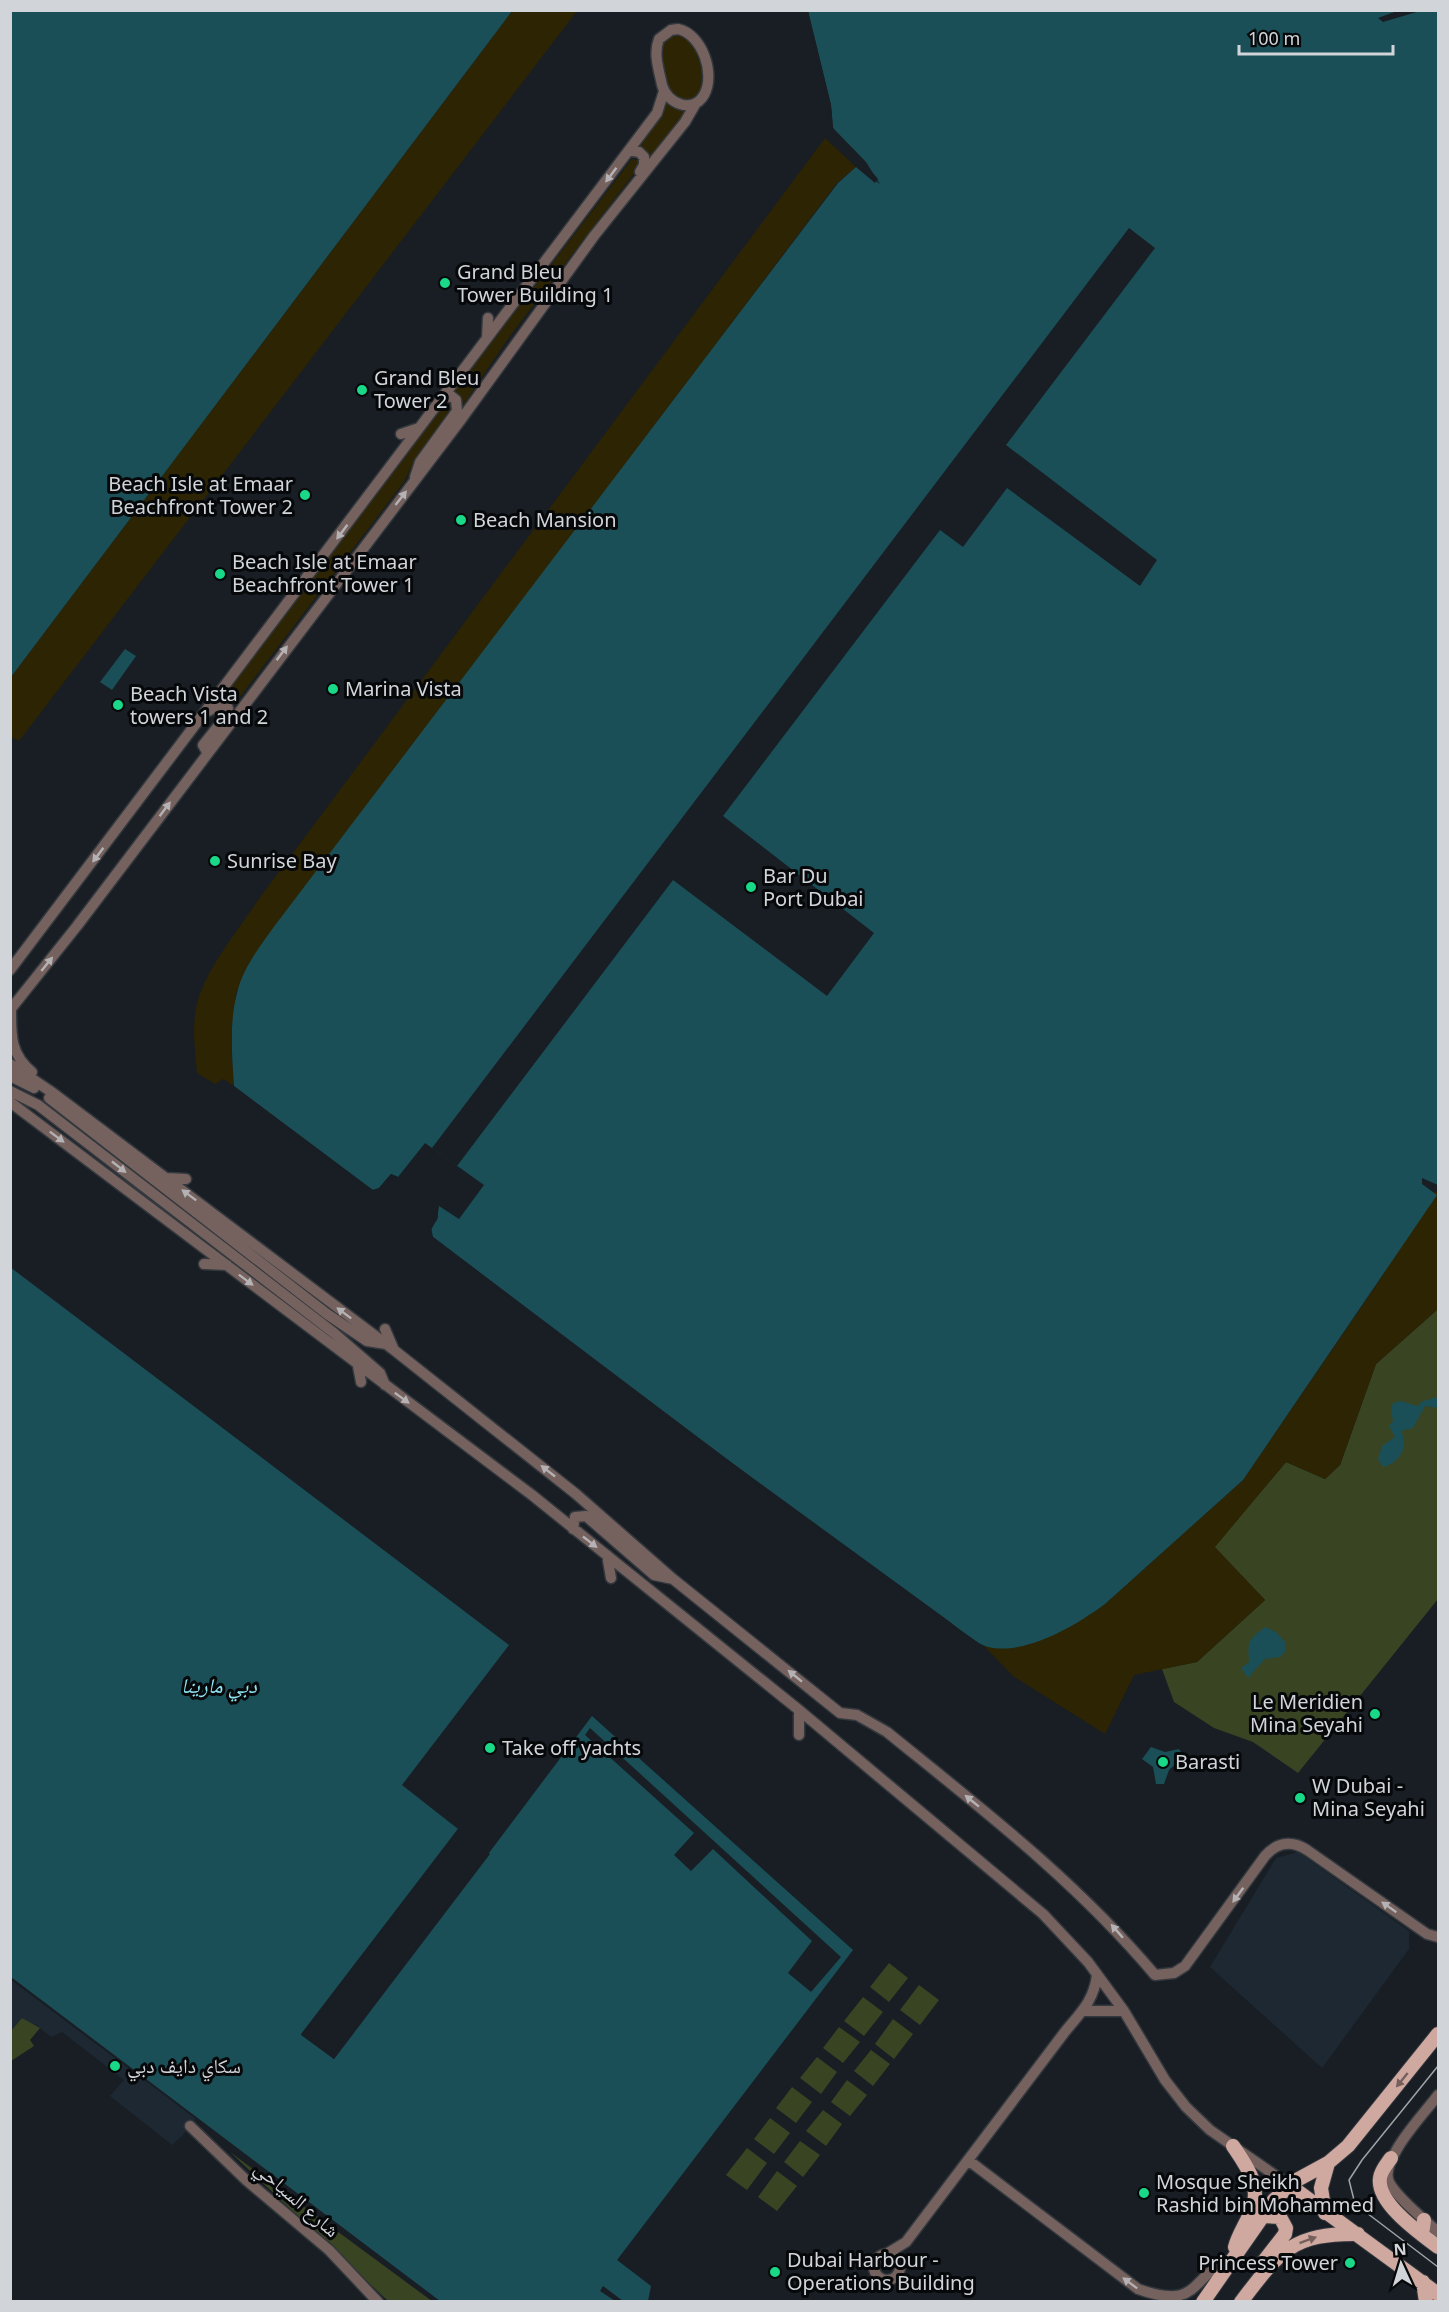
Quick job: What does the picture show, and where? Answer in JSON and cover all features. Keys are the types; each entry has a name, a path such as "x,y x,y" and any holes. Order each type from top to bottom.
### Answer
{"main road":[{"path":"1203,2301 1262,2216 1289,2185 1328,2163 1354,2139 1438,2034"},
{"path":"1233,2146 1251,2173 1256,2193 1253,2208 1238,2239 1233,2260"},
{"path":"1391,2158 1379,2181 1402,2221 1438,2247"},
{"path":"1325,2213 1321,2188 1328,2163"},
{"path":"1289,2185 1438,2294"},
{"path":"1262,2216 1280,2217 1286,2228 1285,2234 1263,2261 1263,2273"},
{"path":"1422,2235 1424,2220"},
{"path":"1241,2301 1282,2253 1303,2241 1323,2235 1358,2234"},
{"path":"1423,2282 1426,2301"}],"street":[{"path":"10,970 660,108 664,91 656,46 659,39 671,30 686,31 692,34 701,47 708,78 705,93 685,122 527,326 416,480 77,926 11,1009 11,1041 16,1054 53,1093"},
{"path":"664,91 677,104 696,103"},
{"path":"627,196 631,184 645,161 642,154 629,150"},
{"path":"487,338 488,318"},
{"path":"416,480 420,462 457,411 456,400 451,396 443,397"},
{"path":"401,434 420,428"},
{"path":"207,711 223,704 228,708 227,715 203,745 207,752"},
{"path":"10,1064 53,1093 390,1347 576,1494 673,1579 840,1713 857,1715 887,1732 1050,1864 1101,1913 1155,1975 1174,1973 1185,1966 1265,1856 1274,1848 1285,1844 1302,1846 1427,1934 1438,1937"},
{"path":"10,1076 35,1088 77,1128 323,1324 380,1373 385,1385"},
{"path":"10,1091 77,1128 327,1314 367,1341 390,1347"},
{"path":"10,1102 532,1495 799,1710 1043,1914 1097,1975 1124,2011 1175,2094 1197,2119 1289,2185"},
{"path":"10,1109 29,1116"},
{"path":"167,1178 186,1179"},
{"path":"204,1264 227,1266"},
{"path":"385,1329 390,1347"},
{"path":"358,1366 361,1382"},
{"path":"573,1529 575,1517 586,1516 654,1575 673,1579"},
{"path":"607,1556 611,1578"},
{"path":"799,1710 799,1735"},
{"path":"906,2242 880,2256 874,2262 874,2270 880,2278 895,2278 900,2271 906,2242 1064,2033 1084,2011 1093,1994 1097,1975"},
{"path":"1084,2011 1124,2011"},
{"path":"1438,2095 1391,2158 1387,2172 1389,2182 1438,2232"},
{"name":"شارع السياحي","path":"190,2126 246,2180 329,2250 378,2301"},
{"path":"968,2160 1138,2289 1155,2298 1168,2301 1188,2297 1215,2269 1233,2260"},
{"path":"888,2253 896,2256 900,2263"}],"shaded area":[{"path":"1298,1852 1409,1931 1409,1949 1322,2068 1210,1967 1276,1858"},
{"name":"سكاي دايف دبي","path":"11,1980 196,2119 182,2136 172,2145 110,2096 124,2080 62,2032 51,2037 35,2024 33,2026 22,2018 11,2031"}],"green space":[{"path":"1438,1309 1438,1599 1298,1773 1253,1742 1214,1728 1174,1702 1162,1669 1197,1662 1265,1600 1214,1547 1286,1462 1325,1479 1340,1465 1376,1364"},
{"path":"889,1963 908,1978 889,2002 870,1987"},
{"path":"919,1985 939,2000 920,2025 900,2010"},
{"path":"863,1997 883,2012 864,2036 844,2021"},
{"path":"22,2018 40,2028 30,2040 34,2046 11,2061 11,2031"},
{"path":"893,2019 913,2034 894,2059 875,2044"},
{"path":"839,2027 860,2042 843,2063 823,2048"},
{"path":"871,2050 890,2064 873,2086 854,2071"},
{"path":"817,2057 837,2072 821,2094 800,2078"},
{"path":"847,2080 867,2095 850,2116 831,2102"},
{"path":"792,2087 812,2102 796,2123 776,2108"},
{"path":"823,2110 842,2124 826,2146 806,2131"},
{"path":"770,2118 790,2133 774,2154 754,2139"},
{"path":"800,2141 820,2155 803,2177 784,2162"},
{"path":"747,2148 767,2163 747,2190 726,2175"},
{"path":"230,2152 406,2282 432,2301 388,2301"},
{"path":"777,2171 797,2186 777,2211 758,2197"}],"sand":[{"path":"512,11 577,11 19,741 11,737 11,677"},
{"path":"681,35 694,44 702,77 700,91 687,102 670,94 659,49 668,39"},
{"path":"664,102 674,108 687,110 648,163 638,147"},
{"path":"825,138 856,167 837,183 250,962 236,993 231,1039 234,1086 223,1079 215,1084 197,1073 194,1032 196,1008 206,980 222,952 258,900"},
{"path":"632,159 638,160 639,167 510,336 461,408 453,393"},
{"path":"447,400 452,404 451,412 416,457 404,482 217,727 217,719 212,710"},
{"path":"1438,1190 1438,1309 1376,1364 1340,1465 1325,1479 1286,1462 1215,1547 1265,1600 1197,1662 1134,1675 1105,1734 1013,1676 984,1646 1016,1644 1032,1640 1063,1629 1092,1613 1105,1604 1243,1480 1379,1281 1433,1193"}],"water":[{"path":"10,11 512,11 11,677"},
{"path":"808,11 1397,11 1378,18 1383,22 1420,11 1438,11 1438,1185 1422,1178 1422,1184 1437,1195 1243,1480 1105,1604 1064,1630 1032,1644 1000,1649 980,1644 970,1637 683,1427 433,1237 431,1227 437,1220 439,1206 459,1219 484,1185 425,1143 398,1177 391,1174 379,1188 373,1190 234,1086 232,1040 234,1004 244,974 264,940 838,183 856,167 875,183 878,179 833,128 831,105"},
{"path":"125,649 136,656 112,690 100,682"},
{"name":"دبي مارينا","path":"10,1267 509,1645 402,1785 458,1829 301,2035 334,2059 592,1716 853,1950 617,2260 651,2286 648,2301 623,2301 603,2286 600,2291 615,2301 440,2301 11,1977"},
{"path":"1438,1397 1438,1408 1425,1406 1413,1428 1401,1431 1404,1442 1401,1453 1394,1462 1383,1467 1378,1459 1382,1446 1395,1437 1389,1426 1393,1421 1391,1409 1393,1403 1401,1401 1417,1406 1423,1401"},
{"path":"1265,1627 1276,1632 1286,1643 1285,1652 1280,1657 1265,1659 1248,1678 1241,1668 1249,1662 1250,1642"},
{"path":"1151,1747 1165,1752 1179,1749 1181,1752 1180,1760 1169,1770 1164,1784 1156,1784 1153,1767 1142,1759"}],"pier":[{"path":"805,10 808,11 831,105 833,128 866,162 880,184 854,165 858,165 876,180 830,129 828,106"},
{"path":"1129,228 1155,248 1006,445 1157,560 1140,586 1007,488 963,547 940,530 723,816 874,933 827,996 673,880 457,1166 432,1148"},
{"path":"231,1084 366,1187 373,1190 379,1188 391,1174 398,1177 396,1179 392,1177 380,1191 372,1193 364,1189 232,1089"},
{"path":"437,1209 438,1217 430,1232 433,1237 825,1533 987,1649 944,1622 823,1535 431,1239 427,1233 428,1227"},
{"path":"590,1728 841,1957 811,1992 788,1973 812,1941 713,1849 691,1871 674,1855 694,1833 585,1735"},
{"path":"458,1829 460,1831 305,2034 333,2055 488,1852 490,1854 334,2059 301,2034"}],"tram line":[{"path":"1438,2066 1362,2160 1349,2180 1355,2204 1438,2267"}],"place":[{"name":"Grand Bleu Tower Building 1","path":"445,283"},
{"name":"Grand Bleu Tower 2","path":"362,390"},
{"name":"Beach Isle at Emaar Beachfront Tower 2","path":"305,495"},
{"name":"Beach Mansion","path":"461,520"},
{"name":"Beach Isle at Emaar Beachfront Tower 1","path":"220,574"},
{"name":"Marina Vista","path":"333,689"},
{"name":"Beach Vista towers 1 and 2","path":"118,705"},
{"name":"Sunrise Bay","path":"215,861"},
{"name":"Bar Du Port Dubai","path":"751,887"},
{"name":"Le Meridien Mina Seyahi","path":"1375,1714"},
{"name":"Take off yachts","path":"490,1748"},
{"name":"Barasti","path":"1163,1762"},
{"name":"W Dubai - Mina Seyahi","path":"1300,1798"},
{"name":"سكاي دايف دبي","path":"115,2066"},
{"name":"Mosque Sheikh Rashid bin Mohammed","path":"1144,2193"},
{"name":"Princess Tower","path":"1350,2263"},
{"name":"Dubai Harbour - Operations Building","path":"775,2272"}]}
